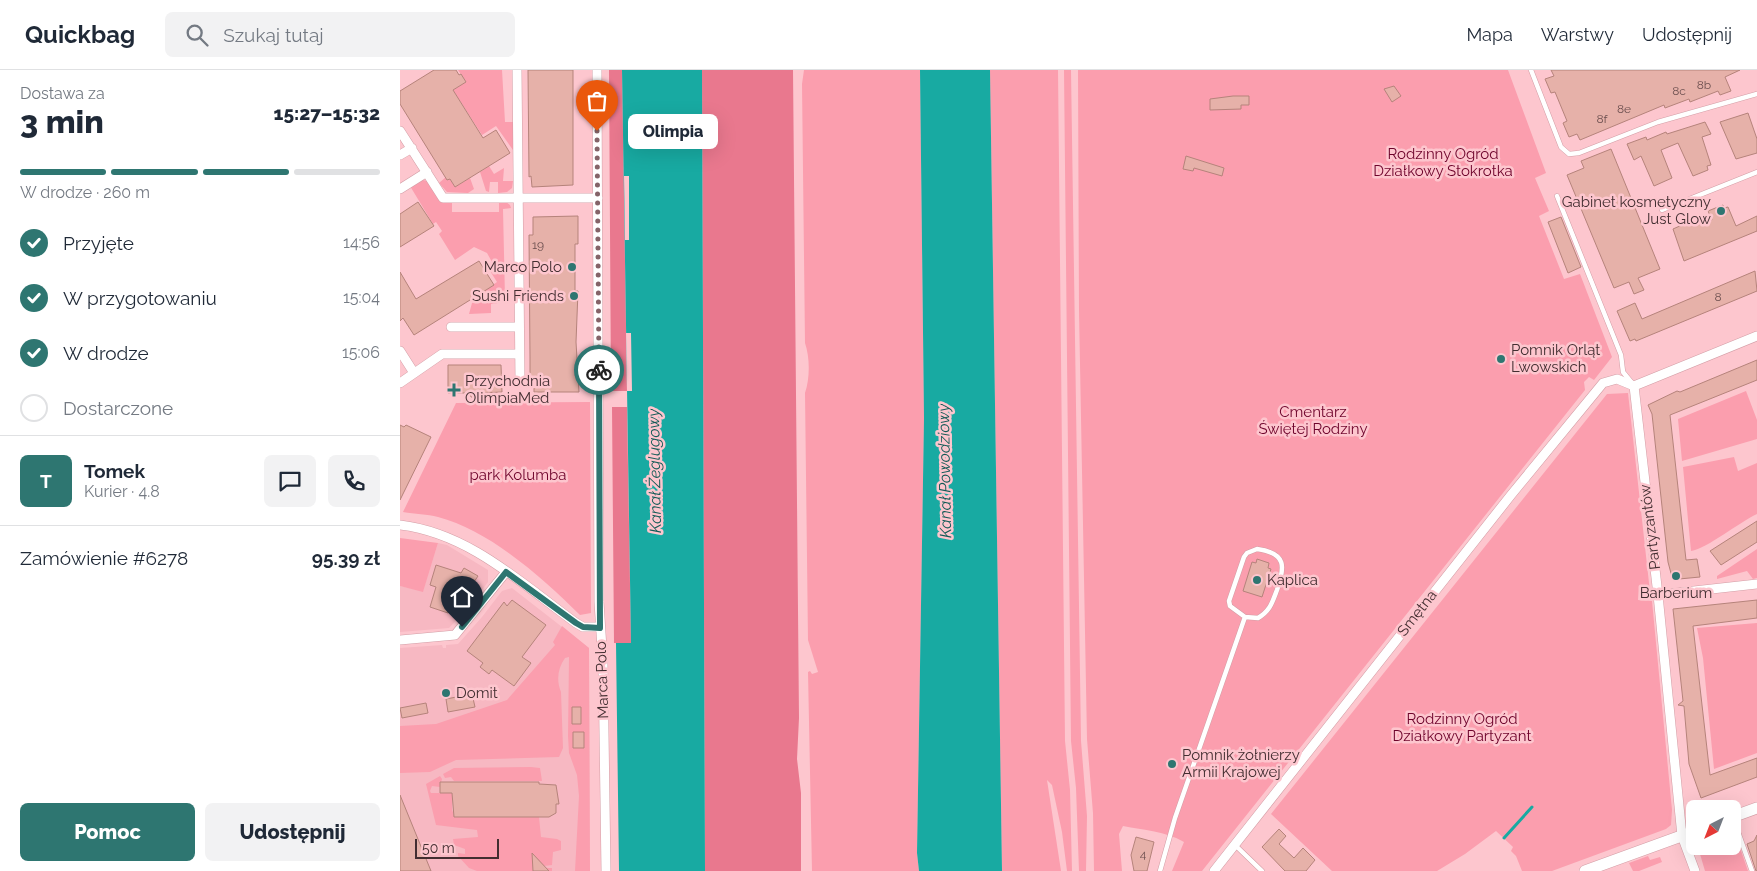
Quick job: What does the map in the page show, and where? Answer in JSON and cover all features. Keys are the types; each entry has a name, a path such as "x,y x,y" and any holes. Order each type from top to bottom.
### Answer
{"street":[{"path":"518,70 520,381"},
{"name":"Marca Polo","path":"597,70 600,628 603,664 606,871"},
{"path":"400,131 443,198 598,198"},
{"path":"400,155 412,148"},
{"path":"400,188 427,172"},
{"path":"451,327 519,327"},
{"path":"1634,386 1757,336"},
{"path":"400,351 414,373"},
{"path":"400,382 442,354 519,354"},
{"name":"Smętna","path":"1214,871 1514,492 1603,383 1618,379 1634,386"},
{"name":"Partyzantów","path":"1634,386 1658,595 1682,836 1695,871"},
{"path":"400,525 427,530 452,538 479,552 576,623 583,627 600,628"},
{"path":"400,640 455,635 506,572"},
{"path":"1658,595 1757,584"},
{"path":"1741,814 1757,808"},
{"path":"1585,871 1686,834"}],"lane":[{"path":"1531,70 1561,146 1569,154 1579,153 1658,122 1724,105 1757,94"},
{"path":"1662,210 1757,172"},
{"name":"Partyzantów","path":"1557,196 1621,355 1623,372 1634,386"},
{"path":"1257,549 1268,550 1278,557 1283,571 1270,610 1258,618 1244,617 1230,606 1233,589 1247,553 1257,549"},
{"path":"1160,871 1175,818 1244,617"},
{"path":"1741,841 1752,871"},
{"path":"1235,845 1262,871"}],"shaded area":[{"path":"609,70 622,70 627,391 611,391"},
{"path":"702,70 793,70 799,718 797,759 801,793 801,871 705,871"},
{"path":"612,407 627,407 631,644 614,643"},
{"path":"438,543 447,545 488,570 488,582 469,607 449,628 400,632 400,586 423,591"},
{"path":"512,588 589,648 590,871 400,871 400,648 442,645 443,648 446,648 446,645 458,644 502,591"}],"green space":[{"path":"458,70 502,70 505,122 513,122 513,150 496,126 482,135 453,90 466,82"},
{"path":"804,70 920,70 924,418 917,853 919,871 812,871 808,672 810,671 812,674 818,672 808,640 805,393 809,368 805,343 802,84"},
{"path":"990,70 1058,70 1065,741 1070,790 1072,871 1067,871 1062,832 1052,785 1047,780 1061,871 1002,871"},
{"path":"1064,70 1071,70 1081,741 1087,816 1086,871 1079,871 1076,788 1071,741"},
{"name":"Cmentarz Świętej Rodziny","path":"1078,70 1508,70 1546,173 1535,178 1549,211 1539,216 1564,279 1580,274 1612,357 1594,380 1589,377 1584,382 1585,390 1202,871 1172,871 1184,842 1177,838 1162,833 1123,826 1119,834 1122,871 1094,871 1093,813 1087,739 1079,310"},
{"path":"489,166 494,174 504,168 503,181 513,181 512,188 507,192 498,193 498,182 490,182 489,192 486,191 480,172"},
{"path":"446,177 447,180 450,179 455,187 470,178 474,189 468,193 447,192 439,183"},
{"path":"419,179 427,181 440,202 452,203 452,212 499,212 499,203 506,202 510,205 511,208 503,209 505,298 495,298 484,291 497,282 487,266 492,262 487,253 474,247 455,260 439,234 442,231 436,222 433,224 410,186"},
{"path":"484,296 498,301 498,303 491,304 491,313 469,314 472,303"},
{"path":"1746,391 1757,420 1757,439 1682,461 1678,419"},
{"name":"Rodzinny Ogród Działkowy Partyzant","path":"1628,393 1650,592 1639,591 1638,600 1652,601 1672,810 1671,825 1666,829 1552,871 1522,871 1516,856 1511,851 1513,847 1496,831 1465,854 1437,871 1332,871 1271,814 1607,394"},
{"name":"park Kolumba","path":"590,402 591,613 580,615 532,571 496,544 476,533 457,523 438,517 403,512 456,403"},
{"path":"1734,457 1738,471 1757,463 1757,514 1706,545 1691,551 1683,467"},
{"path":"400,538 438,543 423,592 400,586"},
{"path":"1757,549 1757,578 1753,579 1747,571 1717,579 1717,576"},
{"path":"1757,623 1757,753 1714,769 1703,658 1697,628"},
{"path":"562,626 589,648 590,871 575,871 579,796 577,775 569,753 569,657 565,658 558,674 561,692 563,748 559,757 456,760 430,772 400,773 400,726 436,724 507,700 555,645 553,642"},
{"path":"454,768 540,768 542,781 454,781 451,777 445,778 443,774"},
{"path":"440,776 442,779 440,787 432,786 430,791 431,793 452,793 452,810 455,817 539,817 541,837 561,841 561,850 553,852 552,865 544,866 544,868 552,868 552,871 477,871 469,868 458,856 458,853 465,854 465,849 454,845 453,839 478,837 477,830 436,825 426,784"},
{"path":"1741,851 1748,871 1705,871 1700,855 1741,855"},
{"path":"1648,856 1650,860 1660,857 1662,862 1639,871 1633,871 1629,863"}],"water":[{"name":"Kanał Żeglugowy","path":"622,70 702,70 705,871 619,871 616,643 631,643"},
{"name":"Kanał Powodziowy","path":"920,70 990,70 1002,871 919,871 917,853 924,418"}],"pier":[{"path":"624,176 629,176 629,240 625,240"},
{"path":"626,333 631,333 632,391 627,391"}],"building":[{"path":"434,70 456,70 459,75 461,74 466,82 453,90 483,138 496,130 510,153 455,187 450,179 447,180 400,104 400,91"},
{"path":"528,70 573,70 573,185 532,187 531,176 529,177"},
{"path":"1551,70 1740,70 1725,77 1731,91 1720,95 1718,91 1690,102 1689,99 1665,108 1664,105 1580,140 1577,134 1569,137 1563,123 1567,121 1555,92 1551,93 1545,79 1554,76"},
{"path":"1394,86 1401,96 1392,102 1384,89"},
{"path":"1249,96 1249,105 1241,105 1241,109 1210,110 1210,99"},
{"path":"1748,113 1757,139 1757,153 1736,159 1720,122"},
{"path":"1705,122 1711,134 1702,137 1711,165 1707,166 1708,170 1693,176 1678,143 1661,150 1672,178 1654,186 1641,156 1634,160 1627,144 1646,137 1647,140 1666,132 1667,134"},
{"path":"1611,149 1660,269 1638,278 1644,290 1634,294 1629,282 1614,288 1567,175 1584,168 1581,161"},
{"path":"1186,156 1224,168 1222,176 1194,168 1193,171 1183,169"},
{"path":"418,202 434,226 400,247 400,214"},
{"path":"1723,205 1724,208 1728,207 1736,226 1757,216 1757,231 1684,261 1673,229 1691,221 1692,223 1712,220 1708,211"},
{"path":"578,216 578,244 575,244 575,291 578,291 576,342 579,392 534,392 534,382 530,382 529,235 533,235 533,217"},
{"path":"1561,217 1581,267 1568,273 1548,222"},
{"path":"479,261 494,285 414,335 403,318 400,321 400,272 416,299"},
{"path":"1755,271 1757,291 1636,341 1635,339 1630,341 1617,311 1635,303 1642,319"},
{"path":"1757,360 1757,380 1670,415 1686,560 1697,559 1700,577 1679,579 1679,576 1672,577 1668,562 1652,414 1648,405 1677,391 1680,392"},
{"path":"448,365 501,365 502,392 480,393 480,397 471,397 470,393 448,393"},
{"path":"400,425 404,427 406,425 431,437 400,500"},
{"path":"1757,521 1757,542 1721,565 1710,551"},
{"name":"Kaplica","path":"1257,559 1269,563 1268,568 1271,569 1262,597 1243,591 1252,562 1256,563"},
{"path":"436,565 461,573 464,568 478,576 464,597 454,593 448,613 430,607 436,587 430,585"},
{"path":"512,600 546,625 522,657 531,663 514,686 492,670 489,674 480,667 483,663 467,651 504,602 507,606"},
{"path":"1757,600 1757,618 1693,626 1710,775 1757,758 1757,777 1701,798 1689,764 1684,706 1678,705 1683,701 1673,609"},
{"path":"472,694 475,707 448,712 446,699"},
{"path":"426,703 428,713 402,718 400,708"},
{"path":"572,707 581,707 581,724 572,724"},
{"path":"573,732 584,732 584,748 573,748"},
{"path":"440,782 539,782 539,784 556,785 559,804 556,804 556,813 549,817 454,817 452,793 440,793"},
{"path":"400,795 431,871 400,871"},
{"path":"1279,829 1286,836 1279,844 1294,858 1303,848 1315,860 1306,871 1285,871 1262,847"},
{"path":"1757,835 1756,871 1747,844 1754,841"},
{"path":"1136,837 1154,842 1147,871 1134,871 1131,855"},
{"path":"532,853 549,871 533,871"}],"waterway":[{"path":"1504,838 1532,807"}],"way so far":[{"path":"597,131 599,370"}],"place":[{"name":"Olimpia","path":"597,131"},
{"name":"Gabinet kosmetyczny Just Glow","path":"1721,211"},
{"name":"Marco Polo","path":"572,267"},
{"name":"Sushi Friends","path":"574,296"},
{"name":"Pomnik Orląt Lwowskich","path":"1501,359"},
{"name":"Przychodnia OlimpiaMed","path":"454,390"},
{"name":"Barberium","path":"1676,576"},
{"name":"Kaplica","path":"1257,580"},
{"name":"Domit","path":"446,693"},
{"name":"Pomnik żołnierzy Armii Krajowej","path":"1172,764"}],"route":[{"path":"462,627 476,612 506,572 576,623 583,627 600,628 599,370"}],"park label":[{"name":"Rodzinny Ogród Działkowy Stokrotka","path":"1443,162"}]}
